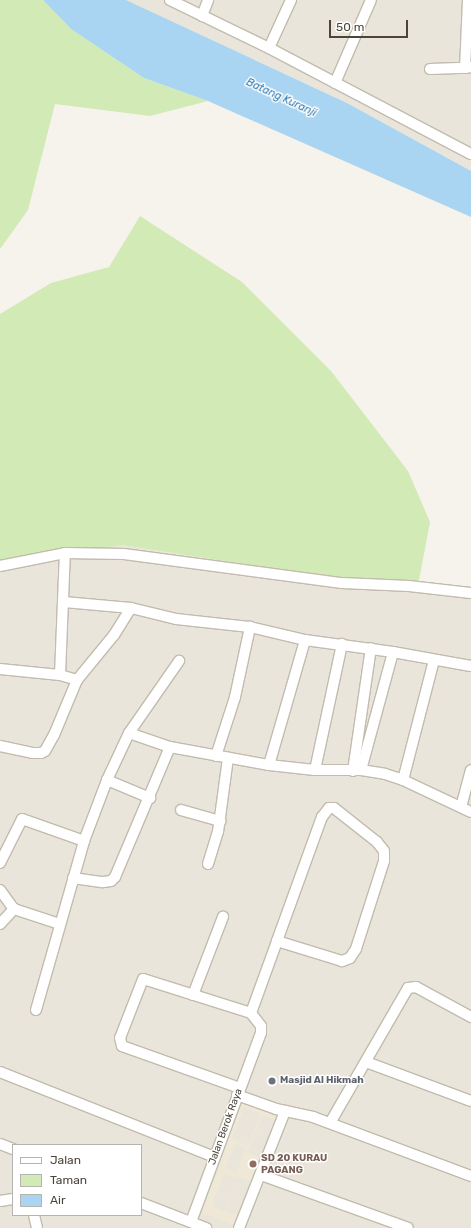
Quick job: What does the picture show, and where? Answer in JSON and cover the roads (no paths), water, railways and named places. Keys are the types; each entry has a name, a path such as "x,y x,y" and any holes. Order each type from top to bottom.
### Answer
{"street":[{"path":"170,0 269,48 468,151"},
{"path":"202,16 208,0"},
{"path":"269,48 290,0"},
{"path":"335,82 371,0"},
{"path":"430,69 468,68 468,0"},
{"path":"60,675 65,553"},
{"path":"0,566 65,553 124,554 342,582 409,586 471,593"},
{"path":"64,602 131,608 176,619 250,627 304,640 371,648 471,666"},
{"path":"0,746 32,753 41,753 45,751 54,736 77,680 120,628 131,608"},
{"path":"216,756 235,697 250,627"},
{"path":"269,765 304,640"},
{"path":"315,770 342,644"},
{"path":"357,770 371,648"},
{"path":"357,770 393,652"},
{"path":"403,780 434,660"},
{"path":"36,1010 84,841 107,780 129,733 180,661"},
{"path":"0,669 60,675 77,680"},
{"path":"129,733 170,747 269,765 315,770 357,770 385,774 403,780 471,812"},
{"path":"73,878 103,882 111,881 115,877 150,798 170,747"},
{"path":"208,864 220,821 228,758"},
{"path":"461,807 471,770"},
{"path":"107,780 150,798"},
{"path":"277,941 342,961 350,958 356,949 384,861 384,851 377,842 334,808 329,808 322,818 277,941 251,1013 143,979 120,1038 120,1044 123,1047 238,1091 285,1111 302,1113 471,1176"},
{"path":"181,810 220,821"},
{"path":"0,863 22,819 84,841"},
{"path":"0,890 14,909 60,924"},
{"path":"0,924 14,909"},
{"path":"193,995 223,917"},
{"path":"330,1123 406,990 410,986 416,987 471,1017"},
{"name":"Jalan Berok Raya","path":"191,1222 238,1091 261,1033 261,1026 251,1013"},
{"path":"366,1062 471,1101"},
{"path":"0,1072 215,1157"},
{"path":"239,1228 285,1111"},
{"path":"0,1144 12,1149"},
{"path":"261,1175 408,1228"},
{"path":"0,1201 12,1199"},
{"path":"142,1203 206,1228"},
{"path":"34,1216 37,1228"}],"water":[{"name":"Batang Kuranji","path":"43,0 126,0 347,103 471,171 471,217 208,101 144,78 71,29"}],"place":[{"name":"Masjid Al Hikmah","path":"272,1081"},
{"name":"SD 20 KURAU PAGANG","path":"253,1164"}]}
